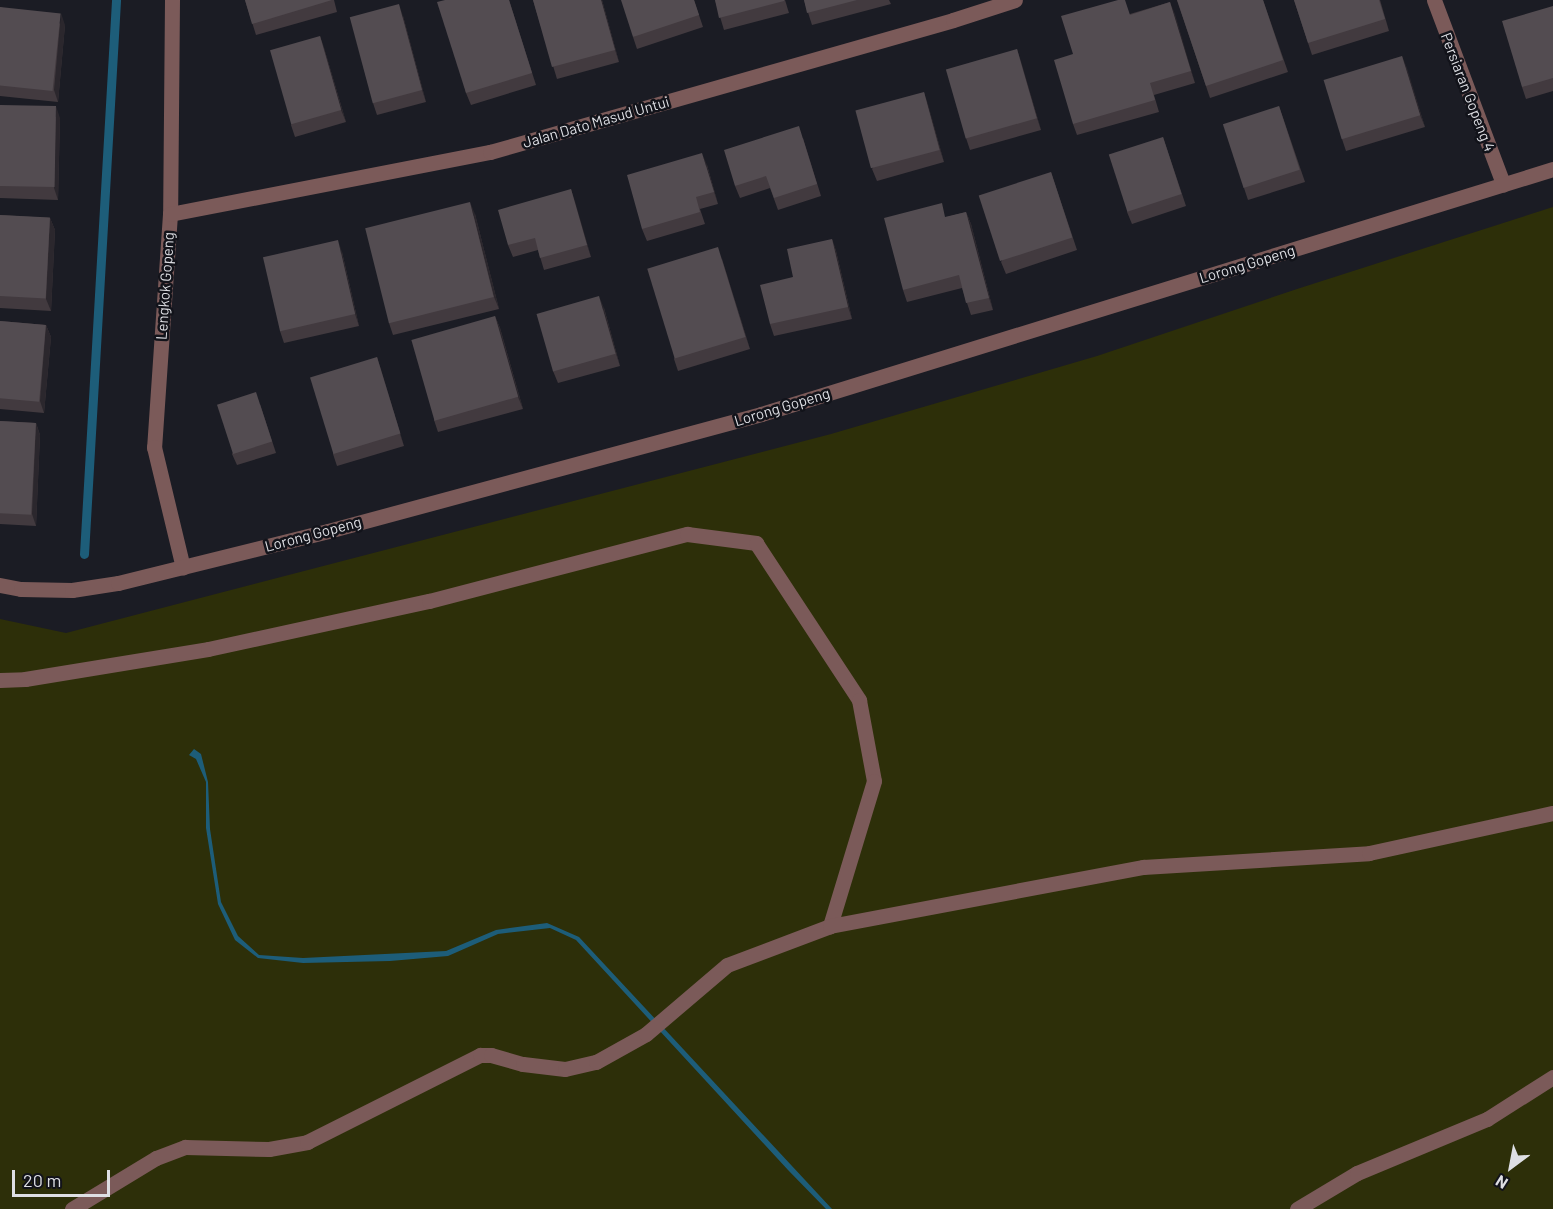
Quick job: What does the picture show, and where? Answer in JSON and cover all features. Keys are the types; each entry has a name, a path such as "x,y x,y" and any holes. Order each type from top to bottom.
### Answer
{"street":[{"name":"Lengkok Gopeng","path":"172,0 170,214 154,447 183,568"},
{"name":"Jalan Dato Masud Untui","path":"170,214 490,152 942,24 1015,0"},
{"name":"Persiaran Gopeng 4","path":"1434,0 1503,184"},
{"name":"Lorong Gopeng","path":"0,585 21,589 72,590 183,568 761,414 1553,170"},
{"path":"0,680 25,679 208,649 429,601 687,534 756,543 859,700 874,781 830,927"},
{"path":"72,1209 156,1158 185,1147 269,1149 307,1142 480,1055 565,1068 596,1062 646,1034 727,965 830,927 1143,867 1369,853 1553,813"},
{"path":"1297,1209 1357,1173 1487,1119 1553,1077"}],"green space":[{"path":"1553,207 1553,1209 0,1209 0,619 66,633 831,434 1097,356"}],"water":[{"path":"194,749 201,754 208,782 210,829 221,902 238,936 259,955 303,958 446,951 496,930 547,923 579,937 832,1209 826,1209 788,1170 576,940 550,928 498,934 448,956 390,961 303,963 258,958 235,940 218,904 206,828 206,782 196,759 189,755"}],"building":[{"path":"245,0 332,0 252,24"},
{"path":"509,0 532,73 466,93 437,2"},
{"path":"533,0 601,0 615,50 552,67"},
{"path":"621,0 694,0 699,15 633,37"},
{"path":"715,0 784,0 784,1 719,18"},
{"path":"804,0 857,0 807,13"},
{"path":"1125,0 1130,15 1170,2 1191,71 1150,83 1155,100 1073,124 1054,60 1073,54 1061,16"},
{"path":"1177,0 1263,0 1283,60 1206,86"},
{"path":"1294,0 1379,0 1385,19 1308,43"},
{"path":"399,4 422,90 373,103 350,17"},
{"path":"1553,6 1553,78 1522,87 1502,21"},
{"path":"0,7 61,13 53,91 0,85"},
{"path":"320,36 341,110 291,124 270,50"},
{"path":"1017,49 1037,118 966,139 946,69"},
{"path":"1402,56 1420,115 1342,139 1324,80"},
{"path":"924,92 940,150 871,168 855,110"},
{"path":"0,105 56,106 55,187 0,186"},
{"path":"1279,106 1300,170 1244,188 1223,124"},
{"path":"799,126 817,184 774,198 766,176 735,186 724,150"},
{"path":"1163,137 1182,194 1127,212 1109,155"},
{"path":"702,153 714,192 696,197 700,212 642,229 627,175"},
{"path":"1051,172 1072,238 1000,261 979,195"},
{"path":"571,189 587,245 540,258 535,238 508,245 498,210"},
{"path":"470,202 494,297 389,323 365,228"},
{"path":"942,203 945,217 966,212 989,298 966,303 959,275 903,290 884,218"},
{"path":"0,215 50,218 46,299 0,296"},
{"path":"832,239 848,307 770,324 760,285 793,277 787,249"},
{"path":"338,240 355,314 280,331 263,257"},
{"path":"718,247 745,337 675,359 647,269"},
{"path":"599,296 616,354 553,372 537,314"},
{"path":"495,316 518,397 435,421 411,340"},
{"path":"0,321 46,325 39,402 0,398"},
{"path":"377,357 400,434 333,454 310,377"},
{"path":"256,392 272,441 233,454 217,405"},
{"path":"0,421 36,423 31,515 0,513"}],"waterway":[{"path":"84,554 116,0"}]}
